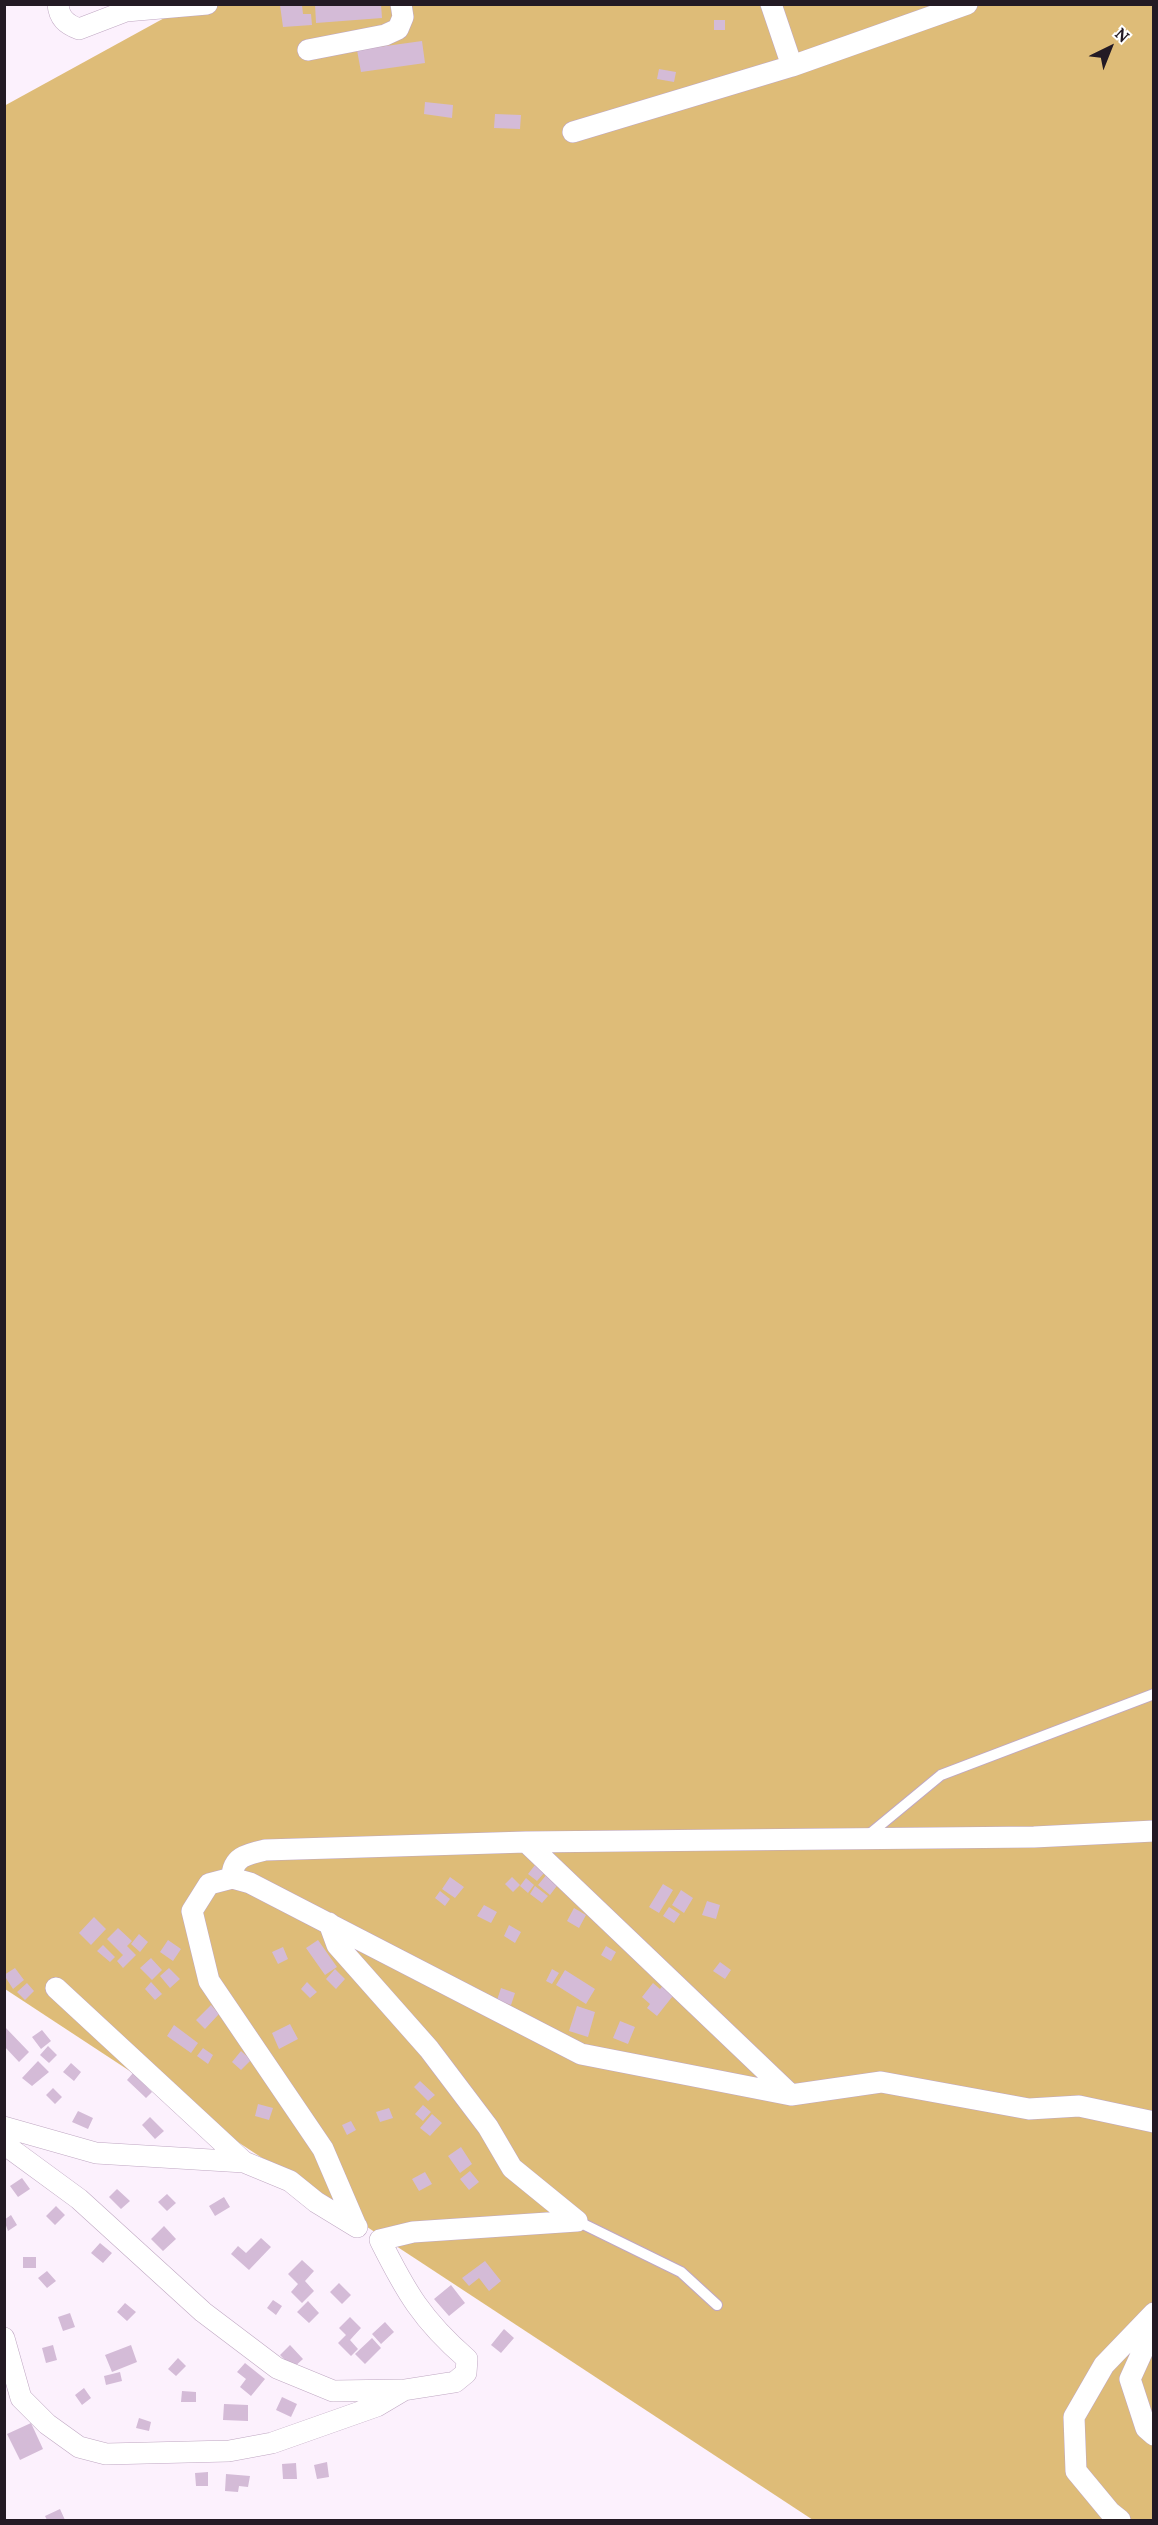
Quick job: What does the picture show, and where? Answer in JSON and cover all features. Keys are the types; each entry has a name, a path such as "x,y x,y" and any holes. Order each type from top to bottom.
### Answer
{"street":[{"path":"58,4 59,14 64,21 79,29 126,11 207,4"},
{"path":"308,50 385,35 398,29 403,17 401,4"},
{"path":"771,4 792,66"},
{"path":"573,132 792,66 967,4"},
{"path":"231,1878 232,1867 243,1855 265,1850 526,1842 1034,1837 1154,1831"},
{"path":"526,1842 791,2095"},
{"path":"356,2226 323,2149 209,1981 192,1911 209,1884 231,1878 250,1882 580,2054 791,2095 881,2082 1029,2109 1079,2106 1154,2122"},
{"path":"329,1923 337,1945 429,2049 488,2127 512,2168 577,2221"},
{"path":"56,1988 244,2162"},
{"path":"4,2127 96,2153 244,2162 290,2181 316,2202 380,2240 405,2291 437,2333 467,2359 466,2373 455,2382 404,2390 333,2391 277,2368 203,2312 79,2199 4,2144"},
{"path":"380,2240 412,2232 577,2221"},
{"path":"1120,2520 1110,2512 1076,2471 1074,2416 1104,2365 1154,2313"},
{"path":"1154,2326 1130,2379 1146,2428 1154,2435"},
{"path":"4,2338 21,2398 46,2424 79,2447 106,2454 229,2451 272,2443 377,2406 404,2390"}],"lane":[{"path":"863,1839 941,1775 1154,1694"},
{"path":"577,2221 681,2272 717,2304"}],"shaded area":[{"path":"188,5 1153,5 1153,2520 813,2520 5,1989 4,106"}],"building":[{"path":"315,4 381,4 382,18 316,23"},
{"path":"280,5 302,5 303,14 311,14 312,25 283,27"},
{"path":"714,20 725,20 725,30 714,30"},
{"path":"422,41 425,63 361,72 357,50"},
{"path":"659,69 676,72 674,82 657,79"},
{"path":"425,102 453,105 452,118 424,114"},
{"path":"495,114 521,115 520,129 494,128"},
{"path":"535,1865 545,1872 537,1881 528,1874"},
{"path":"547,1874 559,1883 550,1895 538,1885"},
{"path":"450,1877 464,1887 455,1898 442,1889"},
{"path":"512,1877 520,1885 513,1892 505,1884"},
{"path":"526,1878 534,1885 528,1893 520,1886"},
{"path":"663,1884 673,1890 659,1913 649,1907"},
{"path":"535,1886 548,1896 542,1903 530,1894"},
{"path":"681,1890 693,1898 684,1913 672,1905"},
{"path":"440,1891 450,1899 445,1906 435,1898"},
{"path":"707,1901 720,1905 716,1919 702,1915"},
{"path":"484,1905 497,1912 491,1923 477,1916"},
{"path":"669,1907 680,1914 674,1923 663,1916"},
{"path":"574,1908 586,1915 579,1928 567,1921"},
{"path":"94,1917 106,1929 91,1945 79,1933"},
{"path":"509,1925 521,1932 515,1943 504,1936"},
{"path":"118,1928 132,1941 127,1946 136,1955 123,1968 117,1961 123,1955 107,1939"},
{"path":"139,1934 148,1942 140,1952 131,1944"},
{"path":"168,1940 181,1949 173,1961 160,1952"},
{"path":"318,1940 337,1967 325,1975 306,1948"},
{"path":"103,1945 115,1957 110,1962 97,1951"},
{"path":"606,1946 616,1952 611,1961 601,1955"},
{"path":"283,1947 288,1959 278,1964 272,1952"},
{"path":"151,1958 162,1970 152,1980 140,1968"},
{"path":"720,1962 731,1970 725,1979 713,1971"},
{"path":"15,1968 24,1980 13,1989 4,1975"},
{"path":"169,1968 180,1979 170,1988 160,1976"},
{"path":"335,1969 345,1979 336,1989 326,1979"},
{"path":"552,1969 559,1973 552,1984 546,1981"},
{"path":"565,1970 595,1989 586,2004 556,1985"},
{"path":"151,1982 162,1994 155,2000 145,1989"},
{"path":"307,1982 317,1992 310,1998 301,1989"},
{"path":"27,1983 34,1991 25,2000 17,1992"},
{"path":"653,1983 660,1989 665,1983 676,1992 657,2016 647,2008 650,2004 642,1997"},
{"path":"501,1988 515,1993 511,2005 497,2000"},
{"path":"211,2005 219,2014 205,2029 196,2020"},
{"path":"577,2006 595,2012 588,2037 569,2031"},
{"path":"620,2021 635,2027 628,2044 613,2038"},
{"path":"290,2024 298,2039 279,2049 272,2033"},
{"path":"174,2025 198,2043 191,2053 167,2036"},
{"path":"4,2026 29,2052 19,2062 4,2046"},
{"path":"42,2030 51,2041 41,2049 32,2037"},
{"path":"48,2046 57,2055 49,2063 40,2055"},
{"path":"203,2048 213,2055 208,2064 197,2056"},
{"path":"241,2051 251,2060 241,2070 232,2062"},
{"path":"38,2061 49,2072 32,2086 22,2078"},
{"path":"71,2063 81,2072 74,2081 63,2072"},
{"path":"133,2073 152,2092 146,2098 127,2080"},
{"path":"420,2081 435,2095 428,2101 414,2087"},
{"path":"53,2088 62,2097 55,2104 46,2095"},
{"path":"258,2104 273,2108 269,2120 255,2116"},
{"path":"423,2105 431,2112 423,2121 415,2114"},
{"path":"389,2108 393,2118 380,2122 376,2112"},
{"path":"78,2111 93,2118 88,2129 72,2122"},
{"path":"432,2114 442,2123 430,2136 420,2128"},
{"path":"150,2117 164,2131 155,2139 142,2125"},
{"path":"351,2121 356,2130 347,2135 342,2125"},
{"path":"461,2147 472,2164 460,2173 448,2156"},
{"path":"470,2171 479,2182 469,2190 460,2179"},
{"path":"425,2172 432,2184 419,2191 412,2179"},
{"path":"22,2178 30,2189 18,2197 10,2186"},
{"path":"117,2189 130,2201 121,2209 109,2197"},
{"path":"167,2194 176,2203 167,2211 158,2202"},
{"path":"224,2197 230,2207 215,2216 209,2206"},
{"path":"56,2206 65,2215 55,2225 46,2216"},
{"path":"11,2215 17,2225 8,2231 4,2220"},
{"path":"164,2226 176,2239 163,2251 151,2239"},
{"path":"261,2238 271,2247 249,2270 231,2254 238,2246 246,2253"},
{"path":"100,2243 112,2253 103,2263 91,2253"},
{"path":"23,2257 36,2257 36,2268 23,2268"},
{"path":"302,2260 314,2271 305,2281 314,2291 302,2303 291,2292 298,2284 288,2274"},
{"path":"485,2261 501,2281 489,2291 479,2278 469,2286 462,2278"},
{"path":"47,2271 56,2281 47,2288 38,2278"},
{"path":"339,2283 351,2295 342,2304 330,2292"},
{"path":"451,2285 465,2303 449,2316 434,2299"},
{"path":"273,2300 282,2306 276,2315 267,2308"},
{"path":"308,2301 319,2313 309,2323 297,2312"},
{"path":"125,2303 136,2312 127,2321 117,2312"},
{"path":"70,2313 75,2327 63,2331 58,2317"},
{"path":"350,2317 361,2328 350,2340 358,2349 351,2356 338,2343 346,2335 339,2328"},
{"path":"385,2322 394,2332 381,2344 372,2334"},
{"path":"504,2329 514,2338 501,2353 491,2345"},
{"path":"372,2338 381,2348 365,2364 355,2354"},
{"path":"53,2345 57,2360 46,2363 42,2348"},
{"path":"131,2345 137,2362 112,2372 105,2355"},
{"path":"290,2345 303,2359 293,2368 280,2355"},
{"path":"178,2358 186,2366 176,2376 168,2369"},
{"path":"245,2363 265,2379 251,2396 240,2387 246,2379 237,2372"},
{"path":"120,2372 122,2381 106,2385 104,2376"},
{"path":"84,2388 91,2398 82,2405 75,2395"},
{"path":"182,2391 196,2392 196,2402 181,2402"},
{"path":"282,2397 297,2404 291,2417 276,2410"},
{"path":"224,2404 248,2405 248,2421 223,2420"},
{"path":"139,2418 151,2422 149,2431 136,2428"},
{"path":"31,2423 43,2449 20,2460 7,2434"},
{"path":"327,2462 329,2477 317,2479 314,2465"},
{"path":"296,2463 297,2479 283,2479 282,2464"},
{"path":"208,2472 208,2486 196,2486 195,2473"},
{"path":"226,2474 250,2476 248,2487 239,2486 238,2492 225,2491"},
{"path":"60,2509 65,2520 47,2520 45,2516"}]}
